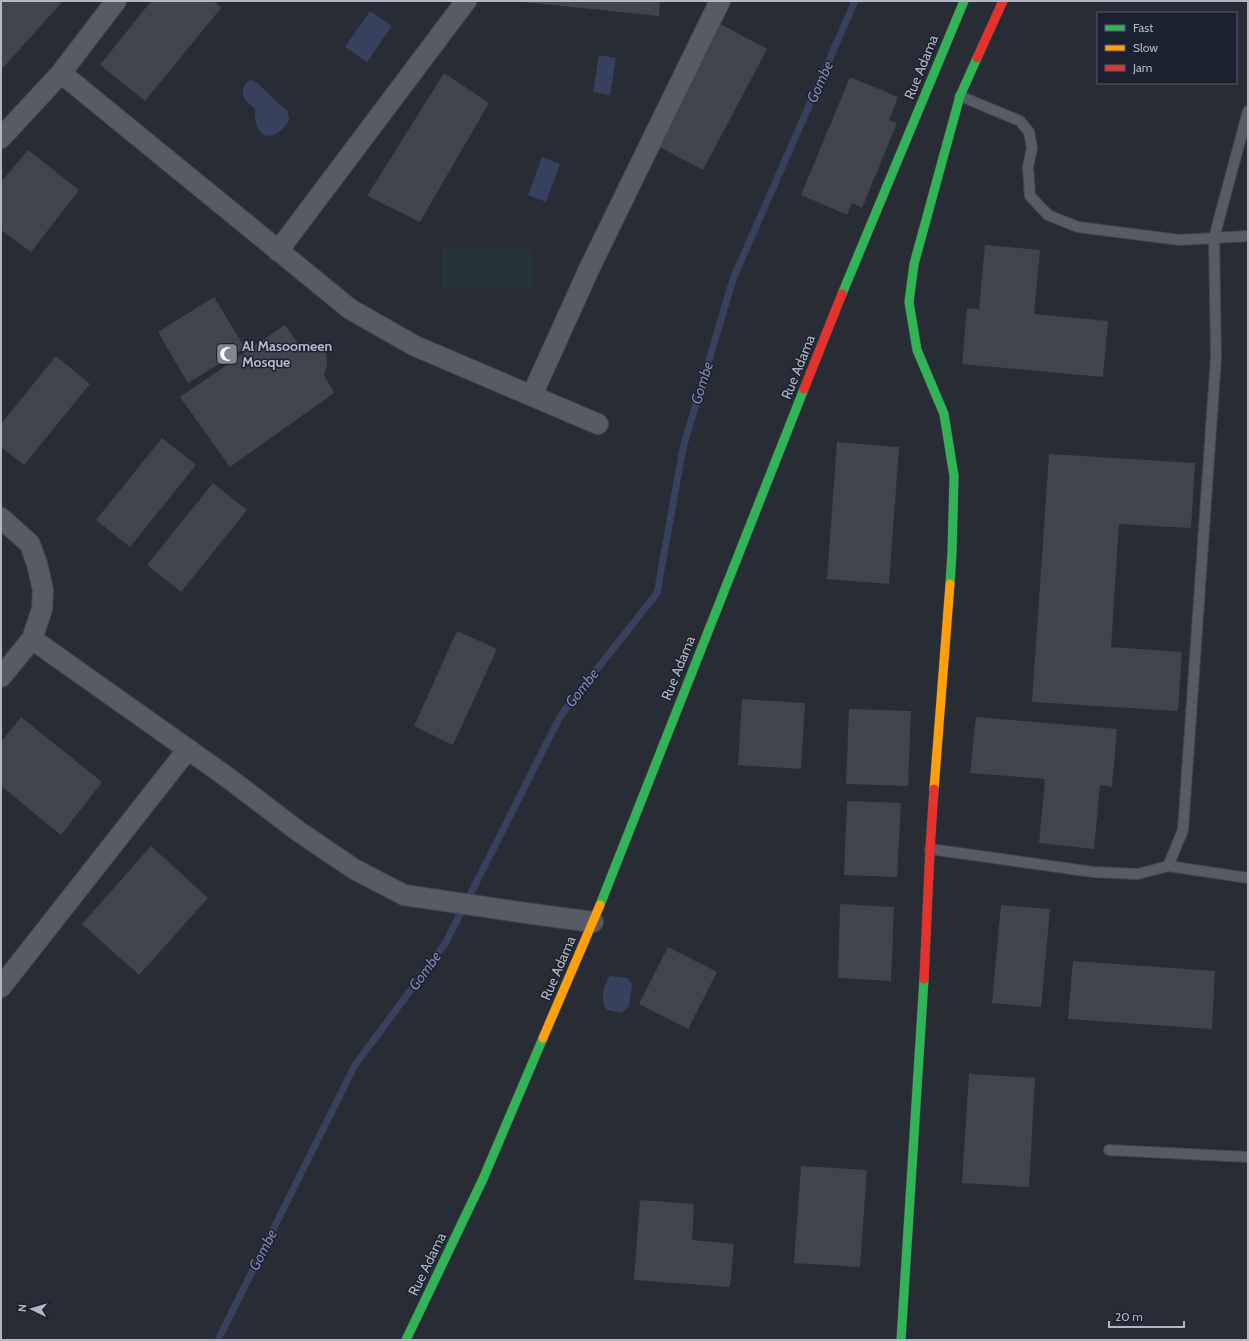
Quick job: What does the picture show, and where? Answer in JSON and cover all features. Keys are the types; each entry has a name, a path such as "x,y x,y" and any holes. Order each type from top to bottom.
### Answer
{"street":[{"path":"1,138 61,73 116,1"},
{"path":"278,251 466,1"},
{"path":"532,395 590,267 720,1"},
{"name":"Rue Adama","path":"406,1340 483,1179 593,922 811,370 964,1"},
{"path":"901,1340 923,1002 930,849 952,553 954,476 944,414 917,350 909,302 914,264 960,96 1003,1"},
{"path":"61,73 350,309 415,346 598,424"},
{"path":"1,518 30,544 37,564 42,590 42,609 32,639 1,677"},
{"path":"32,639 228,777 298,831 354,869 404,895 593,922"},
{"path":"1,988 188,749"}],"lane":[{"path":"960,96 1020,121 1029,132 1032,148 1028,167 1030,196 1048,215 1078,227 1180,240 1248,236"},
{"path":"1168,866 1184,830 1216,357 1214,238 1248,111"},
{"path":"930,849 1093,872 1138,874 1168,866 1248,878"},
{"path":"1109,1150 1248,1157"}],"shaded area":[{"path":"442,249 533,249 533,289 442,289"}],"water":[{"path":"370,11 392,26 367,62 345,47"},
{"path":"599,55 616,58 610,95 593,92"},
{"path":"251,80 257,83 288,112 288,122 281,131 276,134 266,136 257,126 255,109 245,100 243,94 246,82"},
{"path":"542,157 560,164 546,202 528,195"},
{"path":"610,976 627,978 632,984 629,1006 622,1013 607,1010 605,1006 603,993"}],"building":[{"path":"4,1 63,1 1,70 1,4"},
{"path":"151,1 214,1 221,8 145,101 100,65"},
{"path":"523,1 660,1 659,16"},
{"path":"717,22 767,49 703,170 654,144"},
{"path":"444,73 489,103 420,222 367,196"},
{"path":"850,77 898,97 889,120 897,123 862,208 852,203 847,215 801,195"},
{"path":"28,150 79,190 31,252 1,230 1,182"},
{"path":"985,245 1040,250 1034,314 1108,321 1103,377 962,364 967,308 979,309"},
{"path":"214,297 245,348 188,383 158,332"},
{"path":"285,325 299,345 308,342 321,345 326,354 327,364 324,375 334,393 230,467 180,397"},
{"path":"56,356 90,384 24,465 1,447 1,424"},
{"path":"162,438 196,465 130,547 96,520"},
{"path":"837,442 899,447 889,584 827,579"},
{"path":"1049,454 1195,463 1191,528 1119,524 1111,647 1182,652 1178,711 1032,702"},
{"path":"213,483 247,510 181,592 147,565"},
{"path":"457,631 497,649 453,745 414,726"},
{"path":"742,699 805,703 801,769 738,765"},
{"path":"849,709 911,711 908,786 846,784"},
{"path":"21,717 102,782 61,835 1,786 1,742"},
{"path":"976,717 1117,729 1112,787 1100,785 1094,849 1039,843 1045,779 970,773"},
{"path":"847,801 901,803 897,877 844,875"},
{"path":"151,846 208,898 139,975 82,924"},
{"path":"840,904 894,907 891,981 838,978"},
{"path":"1001,905 1050,909 1041,1007 992,1003"},
{"path":"668,947 717,972 688,1029 639,1004"},
{"path":"1073,961 1215,971 1212,1029 1068,1019"},
{"path":"969,1074 1035,1078 1029,1187 962,1183"},
{"path":"801,1166 867,1170 860,1267 794,1263"},
{"path":"640,1200 694,1204 692,1240 734,1244 730,1287 634,1280"}],"waterway":[{"name":"Gombe","path":"218,1340 355,1065 445,944 561,715 657,593 683,448 733,279 855,1"}],"traffic: fast":[{"path":"842,294 964,1"},
{"path":"950,584 954,476 944,414 917,350 909,302 914,264 960,96 977,58"},
{"path":"600,905 804,389"},
{"path":"901,1340 924,979"},
{"path":"406,1340 483,1179 543,1038"}],"traffic: slow":[{"path":"934,789 950,584"},
{"path":"543,1038 600,905"}],"traffic: jam":[{"path":"977,58 1003,1"},
{"path":"804,389 842,294"},
{"path":"924,979 934,789"}],"place":[{"name":"Al Masoomeen Mosque","path":"227,354"}]}
